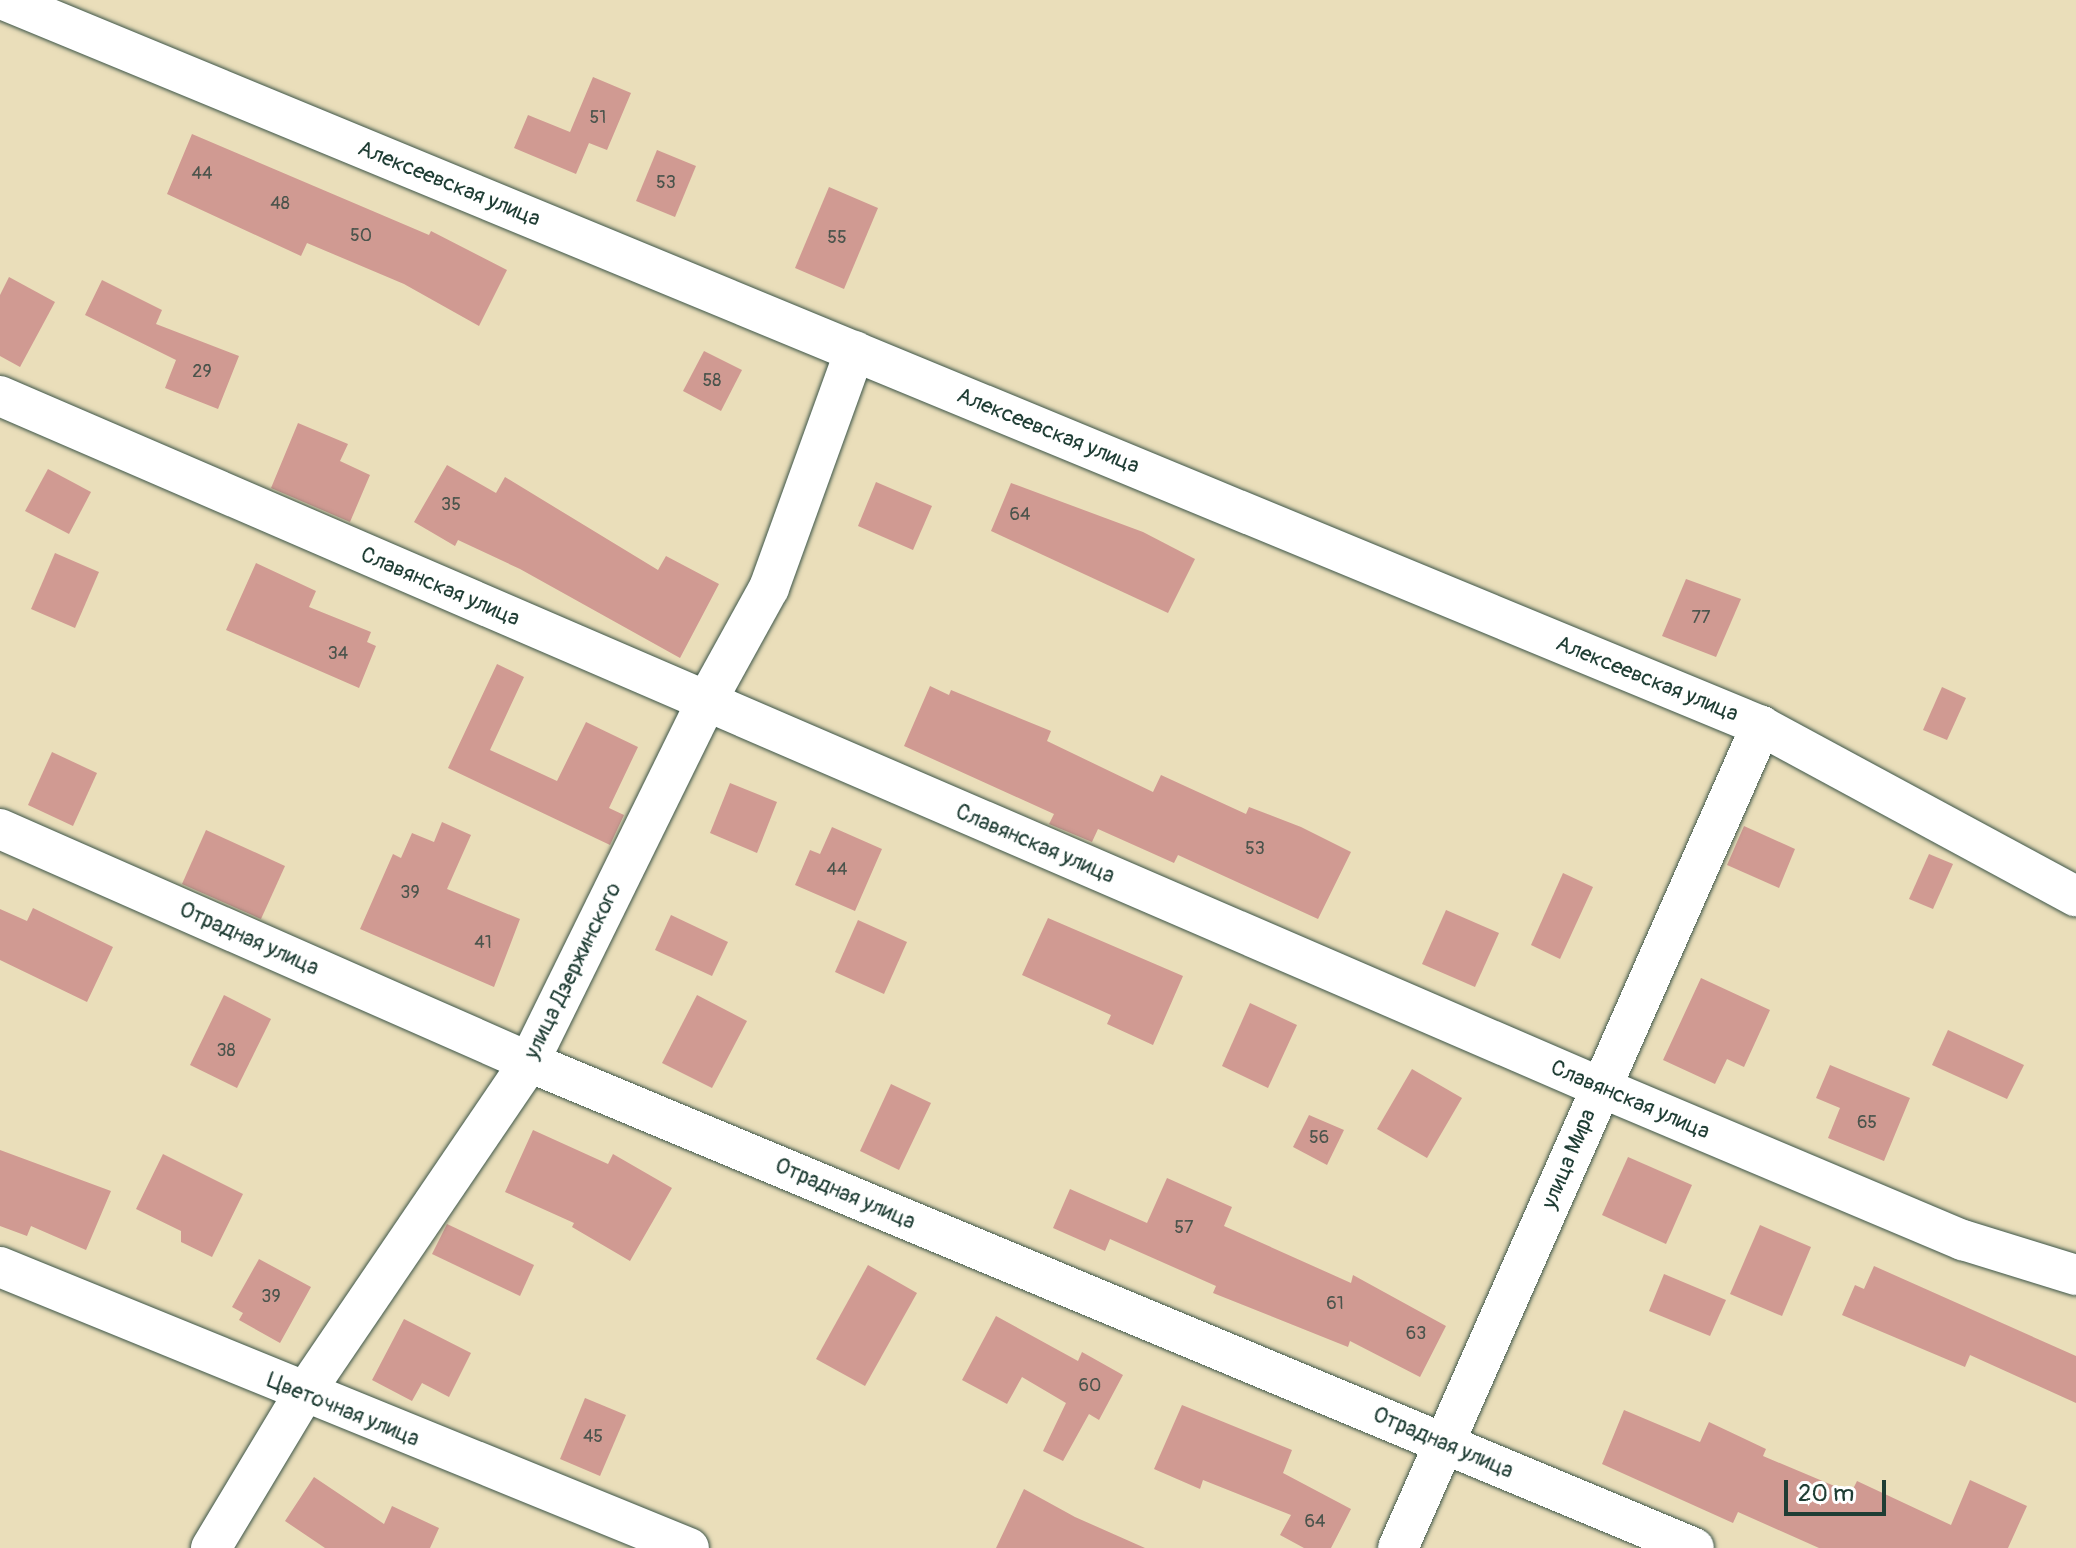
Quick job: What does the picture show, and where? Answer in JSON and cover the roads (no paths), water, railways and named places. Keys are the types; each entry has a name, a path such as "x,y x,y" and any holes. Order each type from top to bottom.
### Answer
{"street":[{"name":"Алексеевская улица","path":"4,0 1761,726 2076,896"},
{"name":"улица Дзержинского","path":"211,1548 303,1395 529,1062 706,702 769,588 855,351"},
{"name":"Славянская улица","path":"0,396 1600,1087 1963,1240 2076,1275"},
{"name":"улица Мира","path":"1398,1548 1761,726"},
{"name":"Отрадная улица","path":"0,829 529,1062 1694,1548"},
{"name":"Цветочная улица","path":"0,1267 303,1395 689,1548"}]}
